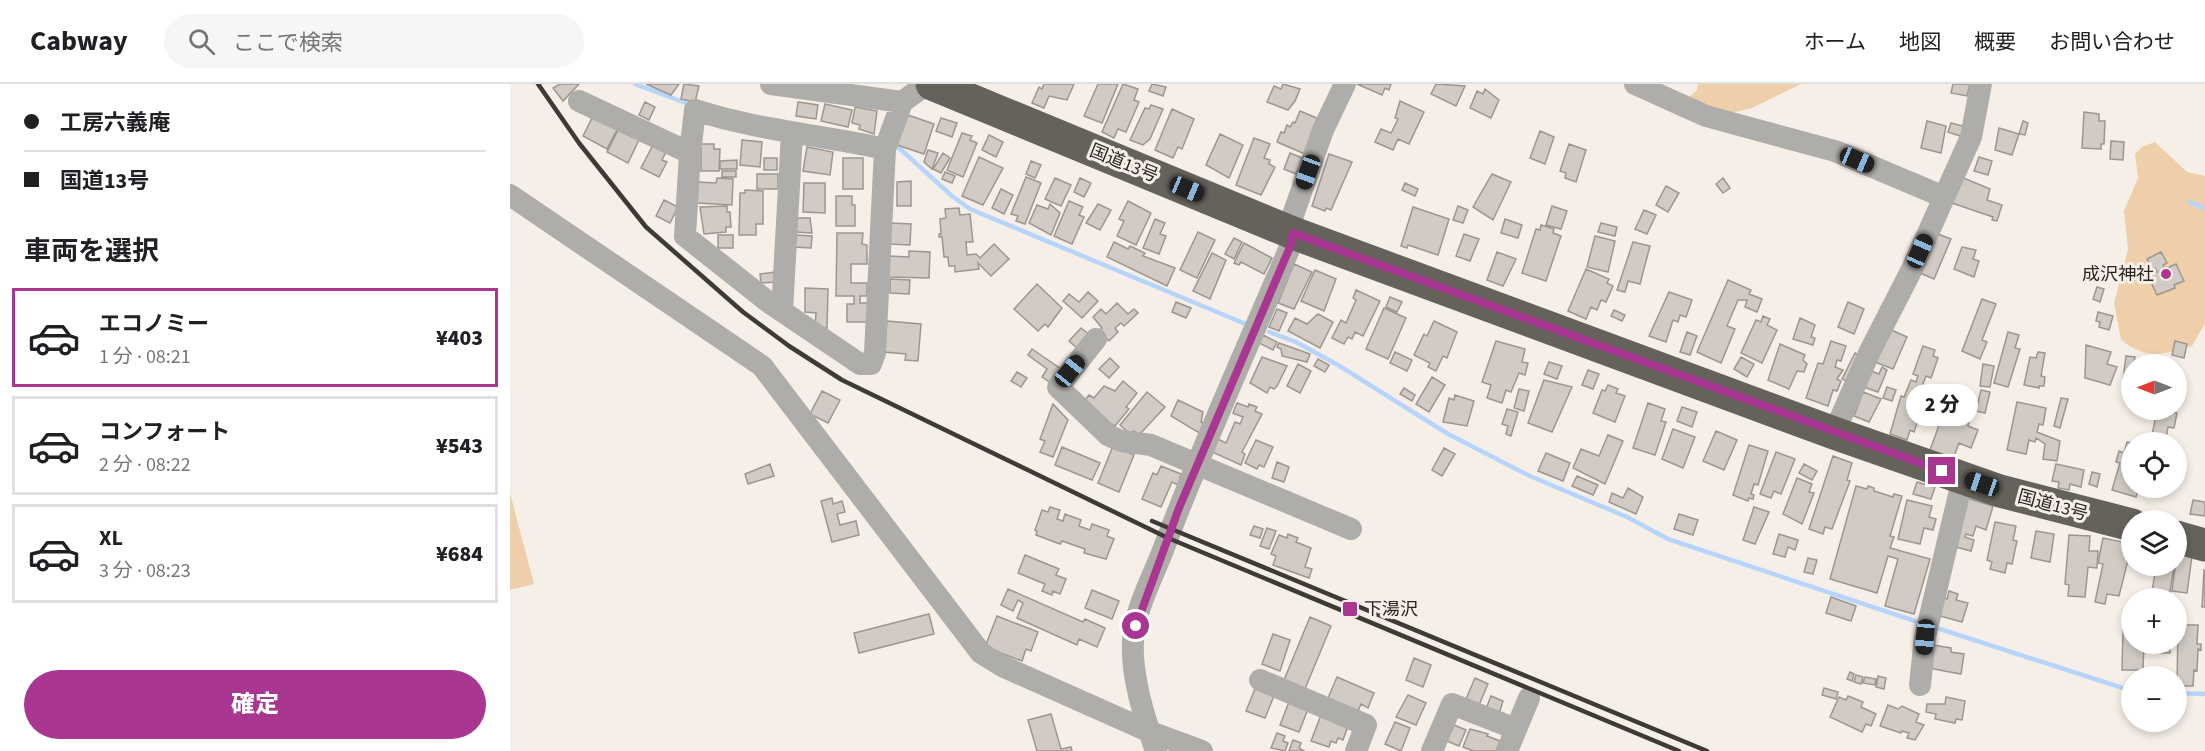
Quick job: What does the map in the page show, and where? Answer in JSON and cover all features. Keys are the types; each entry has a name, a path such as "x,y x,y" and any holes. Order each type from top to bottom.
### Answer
{"highway":[{"name":"国道13号","path":"932,84 1293,233 1834,433 2000,491 2121,522"},
{"path":"2187,540 2205,545"}],"street":[{"path":"771,84 902,102"},
{"path":"885,148 792,133 723,119 695,110 685,236 782,311 860,364 871,364 875,353 885,148 902,102 927,84"},
{"path":"1152,741 1133,661 1133,638 1143,603 1198,465 1290,247 1293,215 1323,130 1345,84"},
{"path":"1635,84 1706,116 1835,151 1944,197"},
{"path":"1834,433 1870,351 1912,269 1971,137 1981,84"},
{"path":"579,101 690,153"},
{"path":"782,311 792,133"},
{"path":"510,195 762,366 981,654 1152,741 1202,751"},
{"path":"1096,339 1058,387 1107,435 1120,441 1152,445 1351,529"},
{"path":"1920,685 1925,637 1963,478"},
{"path":"1260,680 1366,725 1356,751"},
{"path":"1507,751 1529,698"},
{"path":"1432,751 1452,704 1516,729"}],"shaded area":[{"path":"1698,84 1801,84 1752,108 1723,115 1689,97 1697,90"},
{"path":"2155,142 2187,172 2205,176 2205,323 2192,346 2155,354 2139,351 2121,340 2114,303 2128,249 2124,211 2138,178 2135,154 2142,147"},
{"path":"510,493 534,584 510,590"}],"building":[{"path":"560,84 579,84 563,101 553,88"},
{"path":"646,84 679,84 671,95"},
{"path":"684,84 699,86 695,102 681,99"},
{"path":"1044,84 1074,84 1067,100 1049,96 1044,108 1032,103 1039,87 1042,89"},
{"path":"1098,84 1118,84 1102,123 1084,116"},
{"path":"1123,84 1138,89 1134,100 1139,102 1126,132 1118,129 1114,138 1102,132"},
{"path":"1152,84 1166,87 1163,96 1149,91"},
{"path":"1283,84 1300,89 1288,110 1267,102 1274,86 1281,89"},
{"path":"1357,84 1391,84 1389,90 1385,88 1382,95"},
{"path":"1436,84 1465,86 1456,106 1431,94"},
{"path":"1953,84 1970,84 1967,96 1951,93"},
{"path":"1485,89 1499,100 1491,118 1470,108 1477,91 1483,94"},
{"path":"1400,101 1424,112 1409,144 1398,139 1393,150 1375,142 1381,129 1391,133 1398,119 1395,118"},
{"path":"645,102 655,107 649,120 639,115"},
{"path":"798,102 818,105 816,119 796,116"},
{"path":"825,104 852,110 848,127 821,121"},
{"path":"1151,105 1163,109 1150,139 1143,145 1130,140 1145,108 1149,109"},
{"path":"855,107 877,111 874,134 859,129 860,125 852,123"},
{"path":"1172,109 1194,119 1182,149 1178,147 1173,158 1155,150"},
{"path":"1300,111 1319,119 1305,154 1277,142 1287,125 1290,127 1293,122 1295,123"},
{"path":"2084,112 2099,114 2099,121 2105,121 2104,144 2101,144 2101,149 2082,148"},
{"path":"594,114 619,126 607,149 583,136"},
{"path":"908,115 934,124 924,154 897,145"},
{"path":"941,118 957,123 952,137 936,131"},
{"path":"1927,121 1946,126 1941,153 1921,148"},
{"path":"2023,121 2028,123 2025,135 2019,134"},
{"path":"1951,123 1966,127 1963,137 1948,132"},
{"path":"620,126 639,140 628,163 607,152"},
{"path":"1999,128 2019,134 2012,155 1995,150"},
{"path":"1540,131 1554,137 1545,164 1530,158"},
{"path":"962,133 972,136 970,140 977,143 963,177 947,170"},
{"path":"1220,134 1243,145 1229,178 1206,165"},
{"path":"989,135 1003,142 996,157 982,150"},
{"path":"1254,138 1270,144 1264,158 1270,160 1269,164 1275,167 1261,195 1236,185"},
{"path":"742,140 762,142 760,167 740,165"},
{"path":"2111,141 2124,142 2123,160 2110,159"},
{"path":"701,144 714,144 714,149 720,149 719,171 701,171"},
{"path":"1569,144 1586,150 1576,182 1565,178 1566,173 1560,171"},
{"path":"653,145 666,152 662,160 667,162 659,177 641,168"},
{"path":"807,147 833,152 830,175 803,171"},
{"path":"928,150 938,153 932,169 924,162"},
{"path":"943,153 950,158 941,173 933,169"},
{"path":"1290,153 1302,158 1296,174 1284,169"},
{"path":"1329,154 1352,162 1331,210 1326,208 1325,211 1312,206"},
{"path":"979,157 1003,168 983,205 962,196"},
{"path":"1979,157 1992,161 1988,175 1974,171"},
{"path":"764,158 777,158 777,170 764,170"},
{"path":"843,158 863,158 863,189 843,189"},
{"path":"737,160 737,169 720,169 720,161"},
{"path":"1031,161 1041,165 1035,178 1026,174"},
{"path":"722,171 736,171 736,177 722,177"},
{"path":"945,172 955,176 952,183 942,179"},
{"path":"757,174 778,174 778,189 757,189"},
{"path":"1492,174 1511,182 1493,220 1473,207"},
{"path":"1026,177 1041,183 1025,224 1016,221 1018,216 1011,214"},
{"path":"1961,177 1990,189 1987,200 2002,205 1997,221 1992,220 1993,217 1952,203"},
{"path":"717,178 733,179 732,205 697,203 698,182 716,183"},
{"path":"1055,178 1071,185 1061,206 1045,199"},
{"path":"1080,178 1091,183 1084,197 1074,192"},
{"path":"1723,178 1730,188 1723,193 1716,184"},
{"path":"911,181 911,206 897,206 897,182"},
{"path":"804,183 825,183 825,213 803,212"},
{"path":"1405,183 1418,189 1415,196 1402,190"},
{"path":"1666,186 1679,193 1668,212 1656,205"},
{"path":"1001,189 1013,195 1004,214 992,208"},
{"path":"745,190 763,191 763,224 756,224 756,235 739,235 740,193 745,193"},
{"path":"836,196 852,196 852,205 855,205 855,226 836,226"},
{"path":"664,200 678,207 670,223 656,216"},
{"path":"1069,201 1083,207 1079,215 1084,217 1072,244 1054,236"},
{"path":"1128,201 1151,213 1136,245 1117,236 1124,221 1119,219"},
{"path":"1050,204 1060,213 1051,235 1029,223 1037,205 1048,209"},
{"path":"1098,204 1111,210 1100,230 1086,223"},
{"path":"727,206 727,212 730,212 731,227 726,227 726,232 704,234 700,207"},
{"path":"1458,206 1468,210 1463,223 1453,220"},
{"path":"1552,206 1567,211 1561,229 1546,225"},
{"path":"1413,207 1449,219 1438,255 1408,245 1407,248 1401,246"},
{"path":"959,208 960,215 970,214 973,242 966,242 967,255 976,254 980,258 994,244 1009,259 991,276 978,263 979,269 955,272 955,266 949,266 948,257 944,257 942,237 939,237 941,234 940,219 946,218 945,209"},
{"path":"1644,210 1656,215 1647,234 1635,229"},
{"path":"795,218 810,218 812,233 794,232"},
{"path":"1155,219 1165,223 1160,234 1166,236 1159,254 1143,248"},
{"path":"1505,219 1522,225 1518,238 1501,233"},
{"path":"890,223 911,224 910,245 889,244"},
{"path":"1601,223 1617,227 1615,236 1598,232"},
{"path":"1541,225 1554,229 1553,233 1561,236 1546,281 1522,273 1536,229 1540,230"},
{"path":"1198,232 1215,240 1197,278 1180,270"},
{"path":"837,233 863,233 862,244 867,245 867,264 851,264 851,283 867,283 867,296 860,296 860,303 869,303 869,322 847,322 847,304 854,304 854,296 836,296"},
{"path":"1464,234 1479,239 1470,261 1456,256"},
{"path":"1938,234 1951,239 1934,279 1920,273"},
{"path":"718,235 733,235 733,248 718,248"},
{"path":"794,235 812,236 811,248 793,247"},
{"path":"1595,236 1615,241 1608,272 1587,267"},
{"path":"1234,238 1242,242 1234,259 1225,254"},
{"path":"1114,242 1128,249 1130,246 1145,253 1143,256 1175,268 1167,286 1107,257"},
{"path":"1633,242 1650,246 1640,284 1628,281 1625,292 1617,290"},
{"path":"1244,243 1272,258 1264,274 1241,262 1239,265 1234,263"},
{"path":"1962,247 1976,250 1973,259 1979,261 1974,277 1954,269"},
{"path":"909,251 930,252 929,278 889,277 889,256 909,257"},
{"path":"1497,252 1516,259 1503,286 1487,280"},
{"name":"成沢神社","path":"2161,252 2167,263 2163,265 2165,269 2176,264 2184,281 2174,285 2175,288 2157,295 2148,276 2157,272 2155,268 2153,270 2147,259"},
{"path":"1212,253 1226,260 1210,299 1193,291"},
{"path":"1294,264 1312,272 1294,309 1278,303"},
{"path":"1586,269 1609,279 1607,283 1613,286 1606,302 1601,300 1597,310 1591,307 1586,319 1568,311"},
{"path":"1315,270 1336,279 1324,311 1301,301"},
{"path":"775,272 776,282 761,283 760,274"},
{"path":"890,279 910,280 909,294 890,293"},
{"path":"1728,280 1751,290 1749,294 1762,299 1757,312 1745,307 1747,300 1738,300 1727,326 1735,329 1721,363 1697,352"},
{"path":"1037,284 1062,308 1048,327 1045,324 1038,331 1014,309"},
{"path":"2097,287 2104,289 2100,302 2093,299"},
{"path":"805,288 828,289 827,328 815,328 816,313 805,312"},
{"path":"1356,290 1380,301 1363,336 1355,332 1352,339 1348,337 1344,344 1332,338 1341,320 1346,323 1356,300 1353,298"},
{"path":"1088,292 1098,301 1082,318 1063,301 1069,294 1079,302"},
{"path":"1669,292 1692,300 1686,317 1680,315 1678,322 1673,320 1666,342 1649,336"},
{"path":"1390,297 1402,302 1397,312 1386,307"},
{"path":"1982,299 1996,304 1982,340 1987,342 1980,359 1962,351"},
{"path":"1176,302 1191,308 1186,318 1172,312"},
{"path":"1848,302 1864,309 1854,334 1838,327"},
{"path":"1117,303 1128,314 1134,309 1138,313 1124,326 1121,323 1115,328 1118,332 1105,342 1099,331 1102,328 1093,317 1101,309 1106,314"},
{"path":"1384,308 1406,318 1388,359 1366,349"},
{"path":"1277,309 1287,313 1279,331 1269,327"},
{"path":"1614,310 1625,315 1622,321 1611,316"},
{"path":"2098,312 2113,316 2109,330 2099,327 2100,322 2096,321"},
{"path":"1318,314 1333,322 1320,348 1288,331 1295,318 1307,324"},
{"path":"1763,316 1770,319 1767,325 1777,330 1762,363 1741,353 1756,320 1761,322"},
{"path":"1800,318 1815,325 1811,337 1815,338 1813,345 1793,339"},
{"path":"887,321 921,324 918,361 905,360 906,354 884,352"},
{"path":"1434,321 1457,332 1447,358 1443,356 1436,371 1428,367 1430,363 1414,355 1424,334 1427,336"},
{"path":"1081,328 1090,335 1078,349 1069,341"},
{"path":"1889,329 1907,337 1893,369 1875,362"},
{"path":"1687,332 1697,336 1690,355 1680,352"},
{"path":"2008,332 2019,335 2015,348 2020,349 2008,387 1994,383"},
{"path":"1263,335 1277,342 1273,350 1259,343"},
{"path":"1496,341 1525,349 1522,362 1528,363 1525,375 1519,373 1511,392 1506,390 1502,403 1487,398 1491,385 1482,382"},
{"path":"1831,341 1846,346 1841,361 1837,360 1835,367 1843,370 1837,379 1841,381 1837,391 1833,390 1828,406 1806,398 1818,363 1823,364"},
{"path":"2175,341 2187,344 2185,354 2172,354"},
{"path":"1279,343 1310,354 1307,362 1282,356 1281,349 1277,347"},
{"path":"1780,344 1805,355 1803,360 1807,364 1804,372 1797,371 1789,389 1768,380"},
{"path":"2086,345 2111,352 2107,364 2117,367 2110,385 2085,378"},
{"path":"1923,346 1935,350 1933,356 1938,358 1931,378 1926,376 1923,384 1927,386 1924,395 1920,394 1915,408 1916,413 1920,414 1914,432 1910,430 1907,440 1890,434 1901,396 1904,397 1911,380 1916,382 1918,376 1913,374"},
{"path":"1032,349 1061,369 1051,383 1042,377 1047,369 1028,355"},
{"path":"1395,352 1412,360 1407,371 1390,363"},
{"path":"2038,352 2045,353 2041,376 2045,377 2044,386 2039,386 2039,388 2024,385 2030,357 2036,358"},
{"path":"1855,353 1863,357 1851,383 1842,379"},
{"path":"1262,357 1287,366 1277,386 1274,389 1270,387 1267,393 1250,383"},
{"path":"1741,357 1754,364 1747,377 1734,369"},
{"path":"1110,358 1119,367 1109,378 1099,369"},
{"path":"1318,359 1329,365 1325,372 1314,366"},
{"path":"1549,362 1562,366 1557,379 1544,374"},
{"path":"1298,364 1311,371 1300,393 1287,386"},
{"path":"1983,364 1994,366 1990,387 1980,386"},
{"path":"1882,367 1887,370 1878,392 1864,387 1871,371 1879,374"},
{"path":"1588,370 1599,374 1593,389 1582,385"},
{"path":"1017,372 1027,378 1021,387 1011,381"},
{"path":"1432,377 1445,385 1429,412 1416,404"},
{"path":"1544,380 1572,387 1552,432 1528,423"},
{"path":"1123,381 1137,393 1126,407 1129,409 1115,426 1082,404 1089,395 1094,398 1104,386 1115,391"},
{"path":"1608,385 1618,389 1616,393 1625,396 1615,422 1593,413 1602,390 1605,391"},
{"path":"1887,387 1896,390 1892,401 1883,398"},
{"path":"1404,388 1415,395 1412,401 1400,394"},
{"path":"1956,388 1967,392 1963,402 1968,403 1965,411 1969,413 1970,418 1968,426 1978,430 1971,448 1959,443 1953,459 1930,450 1950,395 1953,396"},
{"path":"1519,389 1529,391 1524,411 1514,408"},
{"path":"1981,390 1990,392 1985,413 1976,411"},
{"path":"822,391 840,400 828,423 810,414"},
{"path":"1147,392 1165,407 1139,435 1134,431 1131,435 1120,425"},
{"path":"1863,392 1881,399 1869,422 1854,416"},
{"path":"1455,395 1474,401 1467,426 1443,422 1449,398 1454,400"},
{"path":"2061,398 2068,399 2060,428 2054,426"},
{"path":"1178,400 1203,412 1201,422 1206,424 1201,434 1171,416"},
{"path":"2017,402 2046,408 2043,425 2039,424 2037,432 2060,441 2057,461 2043,459 2045,444 2036,438 2035,442 2029,440 2026,454 2007,450"},
{"path":"1237,403 1257,407 1255,411 1262,414 1242,452 1245,454 1241,465 1212,452 1218,439 1226,443 1235,422 1240,424 1243,417 1233,413"},
{"path":"1648,403 1665,409 1661,421 1666,422 1655,455 1633,448"},
{"path":"1053,404 1068,420 1053,457 1040,452 1045,441 1040,439"},
{"path":"1682,407 1697,412 1692,427 1677,421"},
{"path":"1507,409 1518,412 1511,436 1506,434 1508,426 1502,424"},
{"path":"2155,420 2176,420 2174,428 2168,427 2167,432 2153,432"},
{"path":"1673,429 1695,437 1683,468 1662,459"},
{"path":"1716,431 1737,440 1724,470 1703,461"},
{"path":"1608,435 1623,441 1605,484 1573,468 1581,449 1599,456"},
{"path":"1256,440 1273,447 1264,467 1259,465 1257,469 1245,463"},
{"path":"1749,445 1768,451 1758,485 1754,484 1751,494 1754,495 1753,499 1749,498 1748,501 1733,495"},
{"path":"1113,446 1134,455 1119,492 1098,483"},
{"path":"1062,447 1100,463 1092,480 1055,465"},
{"path":"1444,448 1455,454 1442,476 1432,470"},
{"path":"2119,451 2121,452 2121,493 2112,490 2120,463 2116,462"},
{"path":"1776,452 1795,459 1781,494 1774,491 1771,498 1760,494"},
{"path":"1546,453 1570,463 1563,481 1538,471"},
{"path":"1833,456 1852,463 1847,480 1850,481 1832,529 1825,527 1823,534 1809,529"},
{"path":"1277,462 1289,467 1284,482 1272,478"},
{"path":"770,464 774,476 748,484 745,474"},
{"path":"1804,464 1817,471 1812,480 1799,473"},
{"path":"2056,464 2084,470 2081,487 2070,484 2069,490 2058,488 2059,482 2052,481"},
{"path":"1161,466 1181,474 1178,485 1172,482 1161,507 1142,499 1153,473 1157,475"},
{"path":"2092,472 2100,474 2097,487 2089,484"},
{"path":"1577,476 1598,485 1593,495 1572,486"},
{"path":"1797,478 1812,484 1809,492 1814,493 1802,524 1783,514"},
{"path":"1917,482 1935,487 1931,499 1913,494"},
{"path":"1856,486 1867,489 1868,486 1874,488 1874,491 1893,497 1894,494 1902,496 1890,536 1894,537 1890,548 1930,559 1914,614 1885,606 1898,559 1888,556 1877,593 1830,579"},
{"path":"1628,488 1643,497 1636,514 1609,502 1612,493 1623,498"},
{"path":"1963,497 1993,506 1986,530 1976,526 1973,536 1966,534 1965,537 1974,540 1971,551 1952,546"},
{"path":"832,498 833,504 842,501 845,512 837,514 840,525 856,521 859,535 832,542 821,501"},
{"path":"1907,500 1932,506 1929,517 1936,519 1933,530 1924,528 1920,544 1898,539"},
{"path":"2193,500 2205,502 2205,516 2190,514"},
{"path":"1050,507 1060,510 1057,519 1063,521 1065,514 1081,520 1079,526 1090,530 1092,524 1109,530 1107,536 1114,539 1106,559 1084,553 1085,549 1062,541 1060,544 1036,535 1035,530 1042,510 1048,512"},
{"path":"1754,507 1769,512 1755,544 1743,540"},
{"path":"1679,514 1698,520 1693,535 1674,529"},
{"path":"1995,522 2016,526 2013,540 2017,541 2012,564 2007,563 2005,573 1990,569 1992,562 1987,560"},
{"path":"1254,526 1263,529 1260,538 1250,535"},
{"path":"1267,528 1276,531 1269,549 1260,546"},
{"path":"2036,531 2054,534 2050,562 2031,558"},
{"path":"1288,534 1298,538 1296,542 1311,548 1305,567 1312,569 1309,578 1273,565 1276,556 1271,554 1279,535 1287,538"},
{"path":"1779,534 1798,540 1795,550 1788,547 1785,557 1773,554"},
{"path":"2069,535 2090,536 2089,551 2098,551 2097,568 2088,567 2085,597 2068,596 2069,585 2065,584"},
{"path":"2103,538 2121,542 2121,576 2124,576 2119,596 2107,594 2105,604 2095,602 2103,564 2098,563"},
{"path":"1025,555 1059,569 1056,575 1066,579 1060,594 1053,591 1052,595 1042,591 1045,584 1018,573"},
{"path":"2187,555 2192,556 2187,593 2187,588 2172,588 2174,576 2187,576"},
{"path":"1808,558 1817,560 1813,574 1804,572"},
{"path":"2204,570 2205,607 2202,607"},
{"path":"2154,576 2172,576 2171,588 2153,588"},
{"path":"1008,589 1083,622 1085,619 1105,628 1097,647 1079,639 1077,645 1017,618 1023,603 1018,600 1013,611 1001,605"},
{"path":"1092,590 1119,601 1112,619 1085,608"},
{"path":"1949,591 1958,594 1956,600 1968,603 1962,622 1940,616 1937,596 1947,599"},
{"path":"1831,597 1856,606 1851,621 1826,613"},
{"path":"929,614 934,634 859,653 854,633"},
{"path":"997,616 1038,632 1031,651 1026,649 1022,661 985,647"},
{"path":"1310,617 1331,626 1305,689 1284,680"},
{"path":"2187,625 2198,625 2197,644 2201,644 2201,650 2198,649 2197,671 2194,670 2193,686 2187,686 2187,666 2177,666 2178,654 2187,654"},
{"path":"1273,634 1290,640 1280,671 1262,664"},
{"path":"1933,645 1951,648 1951,652 1964,654 1961,674 1928,668"},
{"path":"2122,654 2144,654 2143,666 2122,666"},
{"path":"1414,658 1431,665 1423,687 1406,680"},
{"path":"1850,672 1854,674 1852,681 1847,679"},
{"path":"1856,675 1863,677 1861,684 1854,682"},
{"path":"1878,676 1886,678 1884,689 1876,687"},
{"path":"1337,677 1374,693 1368,708 1361,704 1358,711 1328,698"},
{"path":"1865,677 1876,679 1875,685 1863,683"},
{"path":"1475,678 1488,684 1479,705 1466,699"},
{"path":"1824,688 1838,692 1836,699 1822,695"},
{"path":"1255,689 1274,696 1265,718 1246,711"},
{"path":"1408,695 1426,703 1416,725 1396,717"},
{"path":"1491,696 1503,701 1499,714 1486,709"},
{"path":"1848,696 1863,702 1861,707 1876,714 1871,726 1866,724 1862,732 1830,717 1839,697 1846,700"},
{"path":"1946,697 1965,701 1962,720 1956,719 1955,723 1935,719 1936,714 1926,712 1927,704 1945,704"},
{"path":"1289,702 1308,709 1299,732 1280,725"},
{"path":"1888,705 1898,709 1902,706 1919,714 1916,722 1924,725 1915,740 1907,738 1909,733 1902,731 1901,733 1880,726"},
{"path":"1051,714 1061,749 1071,747 1072,751 1037,751 1028,720"},
{"path":"1321,715 1348,726 1343,740 1338,738 1336,743 1331,741 1329,747 1311,741"},
{"path":"1395,722 1410,728 1401,751 1385,744"},
{"path":"1454,725 1466,730 1459,746 1447,741"},
{"path":"1470,729 1488,734 1487,736 1500,741 1496,751 1473,751 1463,747"},
{"path":"1277,733 1285,736 1283,741 1288,743 1285,751 1271,748"},
{"path":"1293,740 1301,743 1299,748 1304,751 1289,751"}],"waterway":[{"path":"635,84 691,105"},
{"path":"899,148 952,196 970,209 1248,325"},
{"path":"2190,202 2205,209"},
{"path":"1269,332 1296,342 1338,365 1448,434 1530,476 1627,517 1668,539 1915,621"},
{"path":"1940,629 2121,687"},
{"path":"2187,693 2205,694"}],"railway":[{"path":"538,84 579,143 646,227 743,312 789,346 842,380 1168,538 1679,751"},
{"path":"1152,521 1707,751"}],"place":[{"name":"成沢神社","path":"2166,274"},
{"name":"下湯沢","path":"1350,609"}],"route":[{"path":"1136,626 1179,508 1290,247 1293,233 1942,471"}]}
